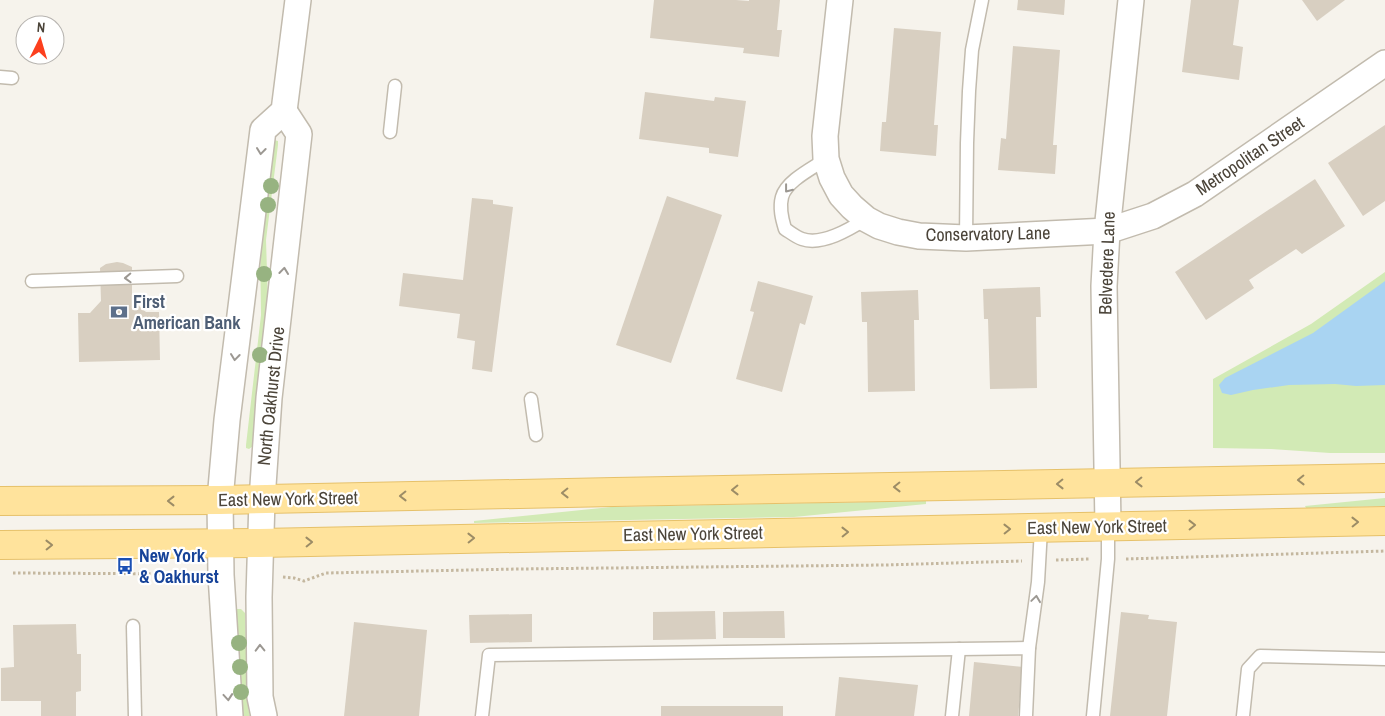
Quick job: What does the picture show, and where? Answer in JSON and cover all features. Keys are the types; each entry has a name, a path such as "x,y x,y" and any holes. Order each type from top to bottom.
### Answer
{"main road":[{"name":"East New York Street","path":"0,501 262,500 1385,478"},
{"name":"East New York Street","path":"0,545 260,543 1385,521"}],"street":[{"path":"230,716 222,585 220,500 227,420 263,130 284,111 298,0"},
{"name":"Conservatory Lane","path":"840,0 826,115 826,159 832,178 841,195 852,207 866,219 879,226 919,236 966,238 1107,231"},
{"name":"Belvedere Lane","path":"1108,526 1104,286 1107,231 1131,0"},
{"name":"Metropolitan Street","path":"1107,231 1153,216 1195,194 1385,63"},
{"name":"North Oakhurst Drive","path":"264,716 260,697 259,587 262,500 269,398 299,134 284,111"}],"lane":[{"path":"966,238 966,143 972,50 982,0"},
{"path":"390,132 396,86"},
{"path":"826,159 800,176 782,196 781,211 785,228 803,240 817,241 850,229 866,219"},
{"path":"32,281 177,276"},
{"path":"531,399 536,435"},
{"path":"1093,716 1108,559 1108,526"},
{"path":"1026,716 1029,648 1038,582 1041,528"},
{"path":"133,626 135,716"},
{"path":"952,716 959,648"},
{"path":"482,716 490,655 1029,648"},
{"path":"1243,716 1248,669 1260,656 1385,659"}],"path":[{"path":"294,578 304,581 326,573 885,565 1385,551"},
{"path":"10,573 195,574"}],"green space":[{"path":"274,140 278,141 278,145 266,240 268,319 253,446 249,449 246,448 246,445 261,315 260,239"},
{"path":"1385,272 1385,453 1330,453 1213,448 1213,379 1311,324"},
{"path":"1385,498 1385,506 1306,508 1305,506"},
{"path":"926,501 926,504 794,517 474,523 474,521 611,507"},
{"path":"235,609 241,609 245,613 248,708 250,716 236,716"}],"water":[{"path":"1385,281 1385,385 1289,385 1231,395 1222,393 1219,385 1225,378 1313,333"}],"building":[{"path":"654,0 780,0 777,30 782,30 779,57 743,53 744,48 650,38"},
{"path":"1018,0 1065,0 1064,15 1017,10"},
{"path":"1191,0 1239,0 1233,45 1243,47 1239,80 1182,72"},
{"path":"1302,0 1345,0 1317,21"},
{"path":"894,28 941,32 934,125 938,125 936,156 880,151 882,122 886,122"},
{"path":"1013,46 1060,50 1053,145 1057,145 1055,174 998,170 1001,138 1006,139"},
{"path":"645,92 714,101 715,97 746,101 738,157 709,153 709,148 639,139"},
{"path":"1385,125 1385,201 1363,216 1328,163"},
{"path":"1315,179 1345,226 1302,254 1296,249 1249,280 1254,288 1206,320 1175,272"},
{"path":"667,196 722,215 671,363 616,345"},
{"path":"472,198 493,200 493,204 513,207 492,372 472,369 475,341 457,338 460,314 399,306 403,273 463,280"},
{"name":"First American Bank","path":"117,262 132,267 132,300 146,312 159,312 160,360 79,362 78,313 90,313 101,301 100,268 106,264"},
{"path":"758,281 813,296 805,325 800,323 782,392 736,379 754,312 750,311"},
{"path":"1040,287 1041,317 1036,317 1037,388 990,389 988,319 984,319 983,289"},
{"path":"918,290 919,320 914,320 915,391 868,392 867,322 862,322 861,292"},
{"path":"715,611 716,639 653,640 653,612"},
{"path":"784,611 785,638 723,638 723,612"},
{"path":"1121,612 1149,615 1148,619 1177,622 1167,716 1110,716"},
{"path":"532,614 532,642 470,643 469,615"},
{"path":"354,622 427,630 419,716 344,716"},
{"path":"76,624 77,654 81,654 81,691 76,692 76,716 41,716 41,701 1,701 1,668 14,667 13,625"},
{"path":"974,662 1023,667 1018,716 969,716"},
{"path":"839,677 918,685 914,716 835,716"},
{"path":"661,706 783,706 783,716 661,716"}],"place":[{"name":"First American Bank","path":"119,312"},
{"name":"New York & Oakhurst","path":"125,566"}]}
